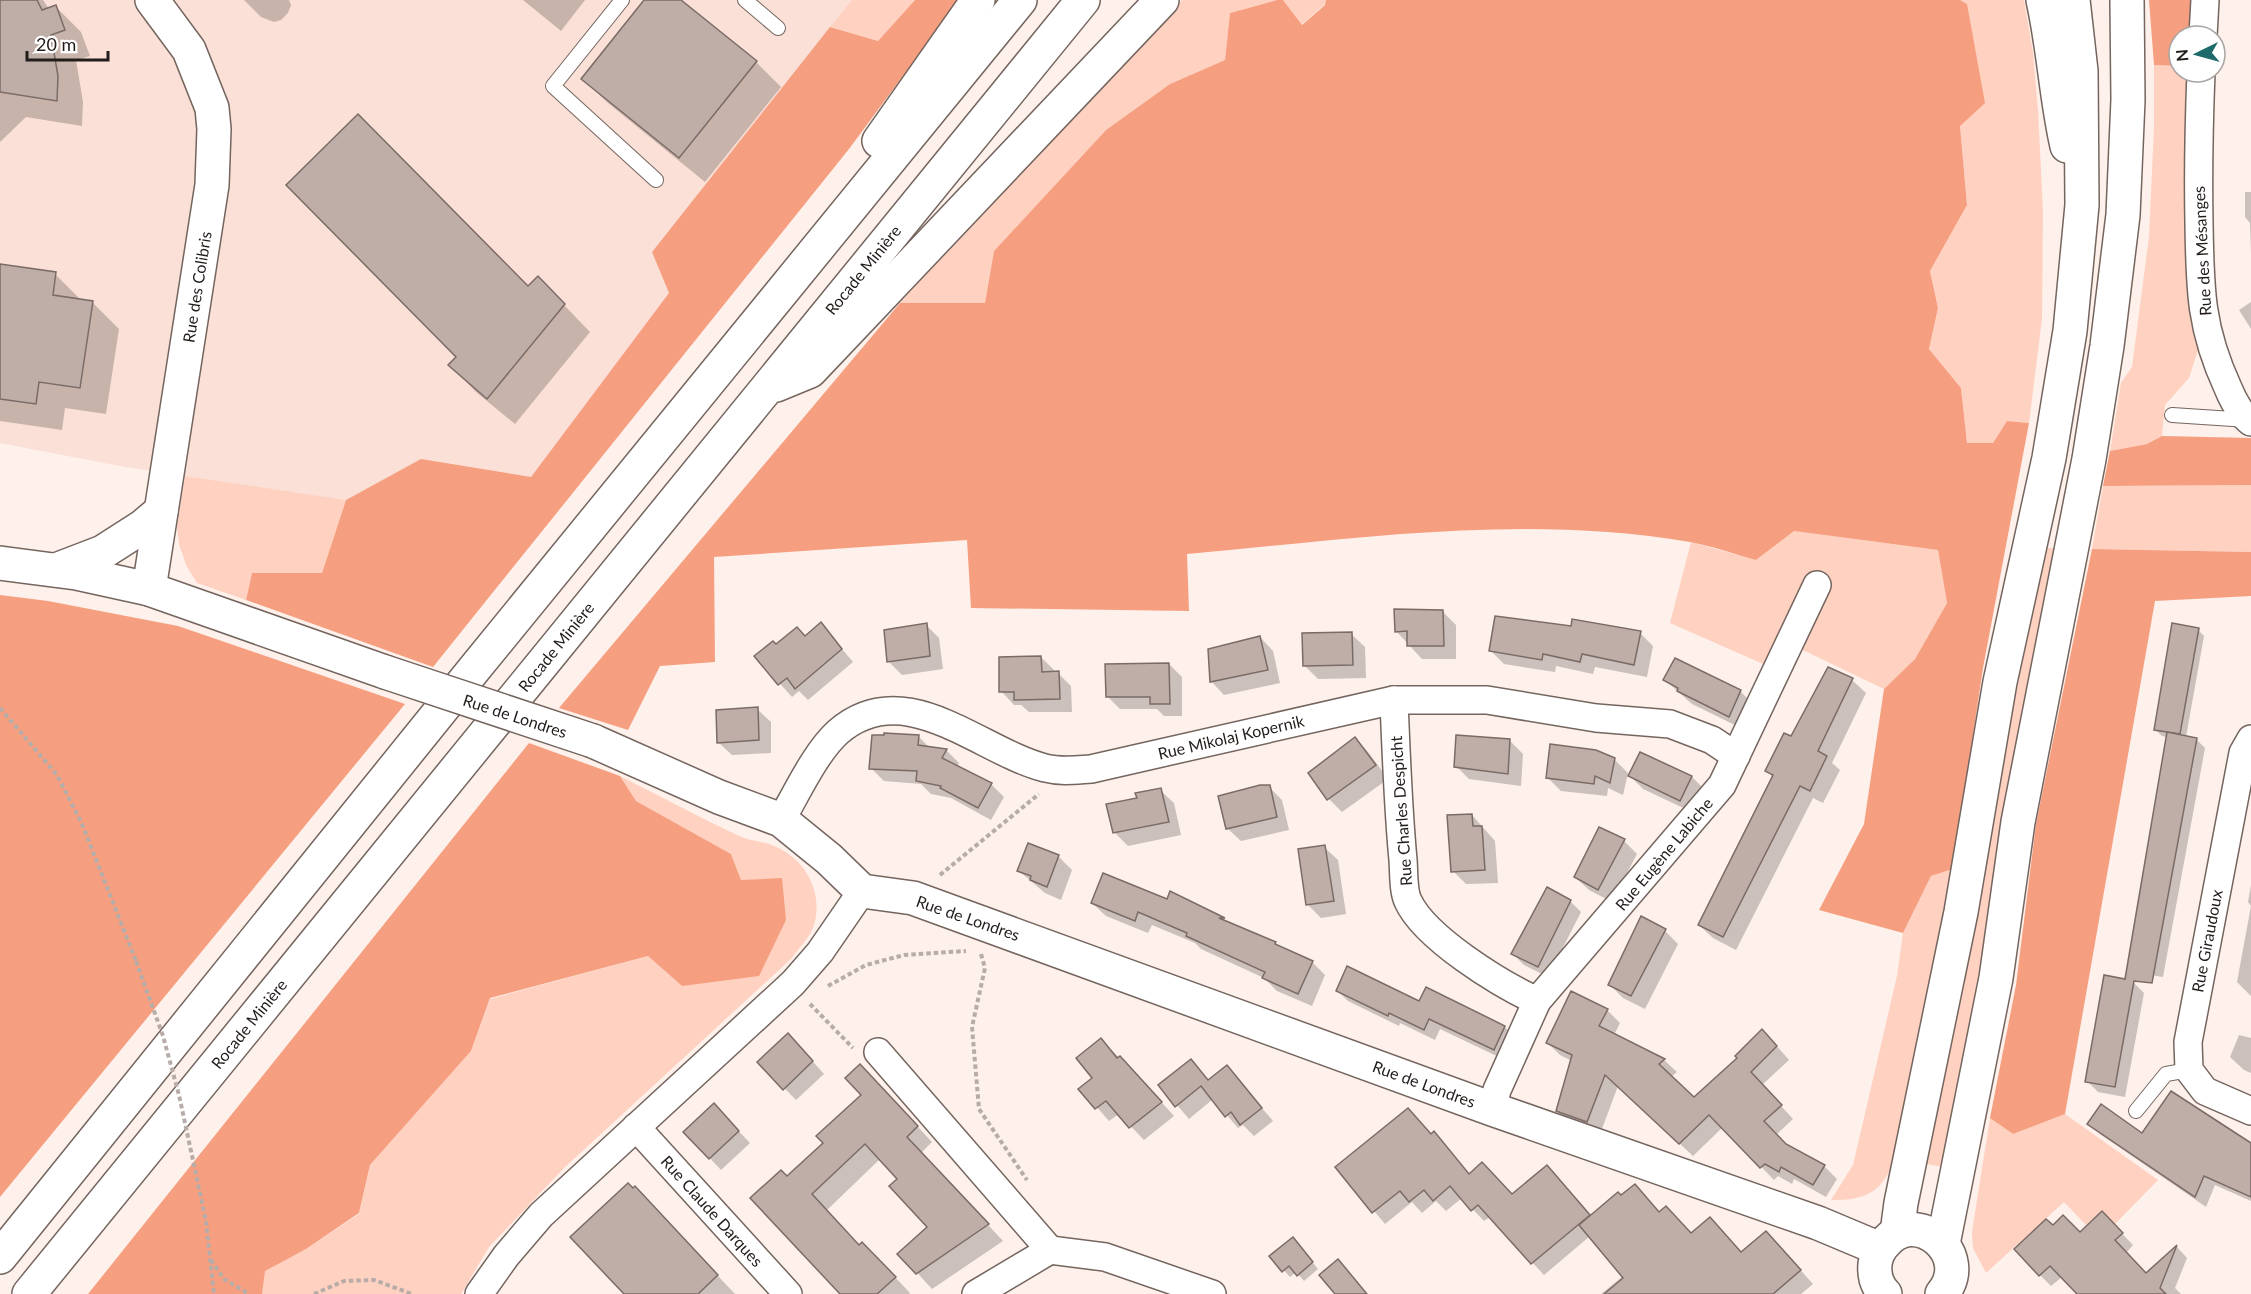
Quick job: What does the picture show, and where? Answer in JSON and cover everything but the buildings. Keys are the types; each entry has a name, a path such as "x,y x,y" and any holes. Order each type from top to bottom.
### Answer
{"main road":[{"name":"Rue des Colibris","path":"149,588 212,185 214,129 212,108 189,50 152,0"},
{"path":"859,197 879,141 978,0"},
{"path":"0,1257 475,668 1020,0"},
{"name":"Rocade Minière","path":"30,1294 1083,0"},
{"path":"766,389 810,371 1162,0"},
{"path":"2043,0 2052,38 2059,110 2082,205"},
{"path":"1883,1293 1875,1270 1875,1259 1888,1241 1901,1203 1961,912 2000,682 2049,458 2070,332 2082,205 2081,71 2073,0"},
{"path":"2114,0 2128,61"},
{"path":"1943,1244 1996,978 2018,822 2092,437 2116,285 2123,215 2128,61 2127,0"},
{"path":"55,570 103,552 142,527 161,511"},
{"name":"Rue de Londres","path":"0,563 55,570 149,588 385,672 593,741 719,796 781,820 829,859 862,891 913,898 1492,1109 1818,1223 1888,1241"},
{"path":"1888,1241 1909,1230 1922,1230 1934,1235 1943,1244 1951,1258 1952,1273 1947,1292"}],"street":[{"path":"2204,24 2205,0"},
{"name":"Rue des Mésanges","path":"2201,84 2198,151 2200,297 2215,361 2234,402 2250,421"},
{"name":"Rue Eugène Labiche","path":"1492,1109 1497,1090 1537,1001 1722,785 1816,585"},
{"name":"Rue Mikolaj Kopernik","path":"781,820 822,750 838,732 858,719 880,712 903,711 926,715 1018,759 1046,768 1067,771 1091,769 1395,700 1487,700 1596,718 1670,724 1712,740 1736,756"},
{"name":"Rue Charles Despicht","path":"1395,700 1398,812 1407,900 1426,928 1449,948 1537,1001"},
{"name":"Rue Giraudoux","path":"2189,1070 2190,1030 2243,753 2251,739"},
{"path":"479,1294 506,1256 540,1215 793,983 820,952 862,891"},
{"path":"878,1052 1050,1250"},
{"path":"2189,1070 2205,1091 2251,1111"},
{"name":"Rue Claude Darques","path":"636,1127 788,1294"},
{"path":"976,1294 1050,1250 1105,1257 1212,1294"}],"lane":[{"path":"622,0 553,86 656,180"},
{"path":"745,0 778,28"},
{"path":"2172,415 2250,421"},
{"path":"2136,1111 2166,1074 2189,1070"}],"path":[{"path":"0,708 57,776 82,824 136,961 163,1036 179,1095 206,1221 214,1294"},
{"path":"913,898 1067,771"},
{"path":"825,988 866,965 904,955 959,951 981,952 985,968 972,1027 979,1108 1030,1183"},
{"path":"817,996 810,1004 864,1059 874,1049 878,1052"},
{"path":"210,1260 224,1279 249,1294"},
{"path":"314,1294 344,1281 374,1280 412,1294"}],"shaded area":[{"path":"0,0 852,0 652,252 670,293 496,523 125,467 0,443"},
{"path":"852,0 915,0 878,41 830,27"},
{"path":"915,0 959,0 849,149 433,667 246,600 252,573 322,573 346,500 421,459 531,477 669,293 652,252 830,27 878,41"},
{"path":"1182,0 1277,0 1230,13 1225,60 1170,84 1106,130 994,251 985,303 900,303 1091,95"},
{"path":"1283,0 1326,0 1325,4 1301,25"},
{"path":"1283,0 1302,25 1325,5 1326,0 1960,0 1967,4 1985,103 1960,126 1967,205 1930,271 1938,308 1929,349 1961,388 1967,443 1993,443 2007,421 2029,423 1983,668 1953,869 1931,876 1903,933 1819,910 1864,824 1884,689 1915,659 1947,603 1938,550 1794,531 1756,560 1690,542 1628,534 1565,530 1502,529 1376,536 1187,554 1189,611 971,608 967,540 714,557 715,662 660,666 628,730 559,708 900,303 985,303 994,251 1106,130 1170,84 1225,60 1230,13"},
{"path":"1960,0 2024,0 2033,53 2038,110 2043,211 2042,318 2029,423 2007,421 1993,443 1967,443 1961,388 1929,349 1938,308 1930,271 1967,205 1960,126 1967,4"},
{"path":"2149,0 2194,0 2193,24 2167,24 2167,66 2154,65"},
{"path":"2154,65 2167,66 2167,84 2192,84 2191,301 2198,350 2189,378 2165,405 2162,436 2147,444 2110,451 2121,383 2132,367 2149,237 2154,127"},
{"path":"2162,436 2251,438 2251,485 2103,486 2110,451 2147,444"},
{"path":"185,476 346,500 322,573 252,573 246,600 197,583 186,565 179,544 177,527"},
{"path":"2251,485 2251,552 2092,549 2103,486"},
{"path":"1794,531 1938,550 1947,603 1915,659 1884,689 1782,640 1770,667 1670,623 1691,542 1756,560"},
{"path":"2045,548 2059,548 1947,1168 1922,1163"},
{"path":"2092,549 2251,552 2251,596 2155,601 2065,1114 2013,1134 1990,1118 2016,985 2036,824"},
{"path":"0,595 48,601 178,626 405,704 0,1197"},
{"path":"529,743 620,776 636,801 731,854 741,880 782,878 786,920 759,976 682,986 648,956 490,998 471,1051 370,1165 359,1213 306,1249 265,1271 262,1294 88,1294"},
{"path":"620,776 739,836 774,846 795,860 804,869 814,891 816,915 809,936 792,958 564,1168 489,1247 461,1294 262,1294 264,1271 306,1249 359,1214 370,1165 471,1051 490,999 648,956 682,986 741,880 731,854 636,801"},
{"path":"1953,869 1901,1142 1885,1179 1878,1187 1860,1197 1831,1200 1853,1165 1897,976 1903,933 1931,876"},
{"path":"2065,1114 2158,1180 2115,1224 2102,1211 2086,1225 2064,1202 1986,1273 1973,1248 1972,1232 1990,1118 2013,1134"}]}
